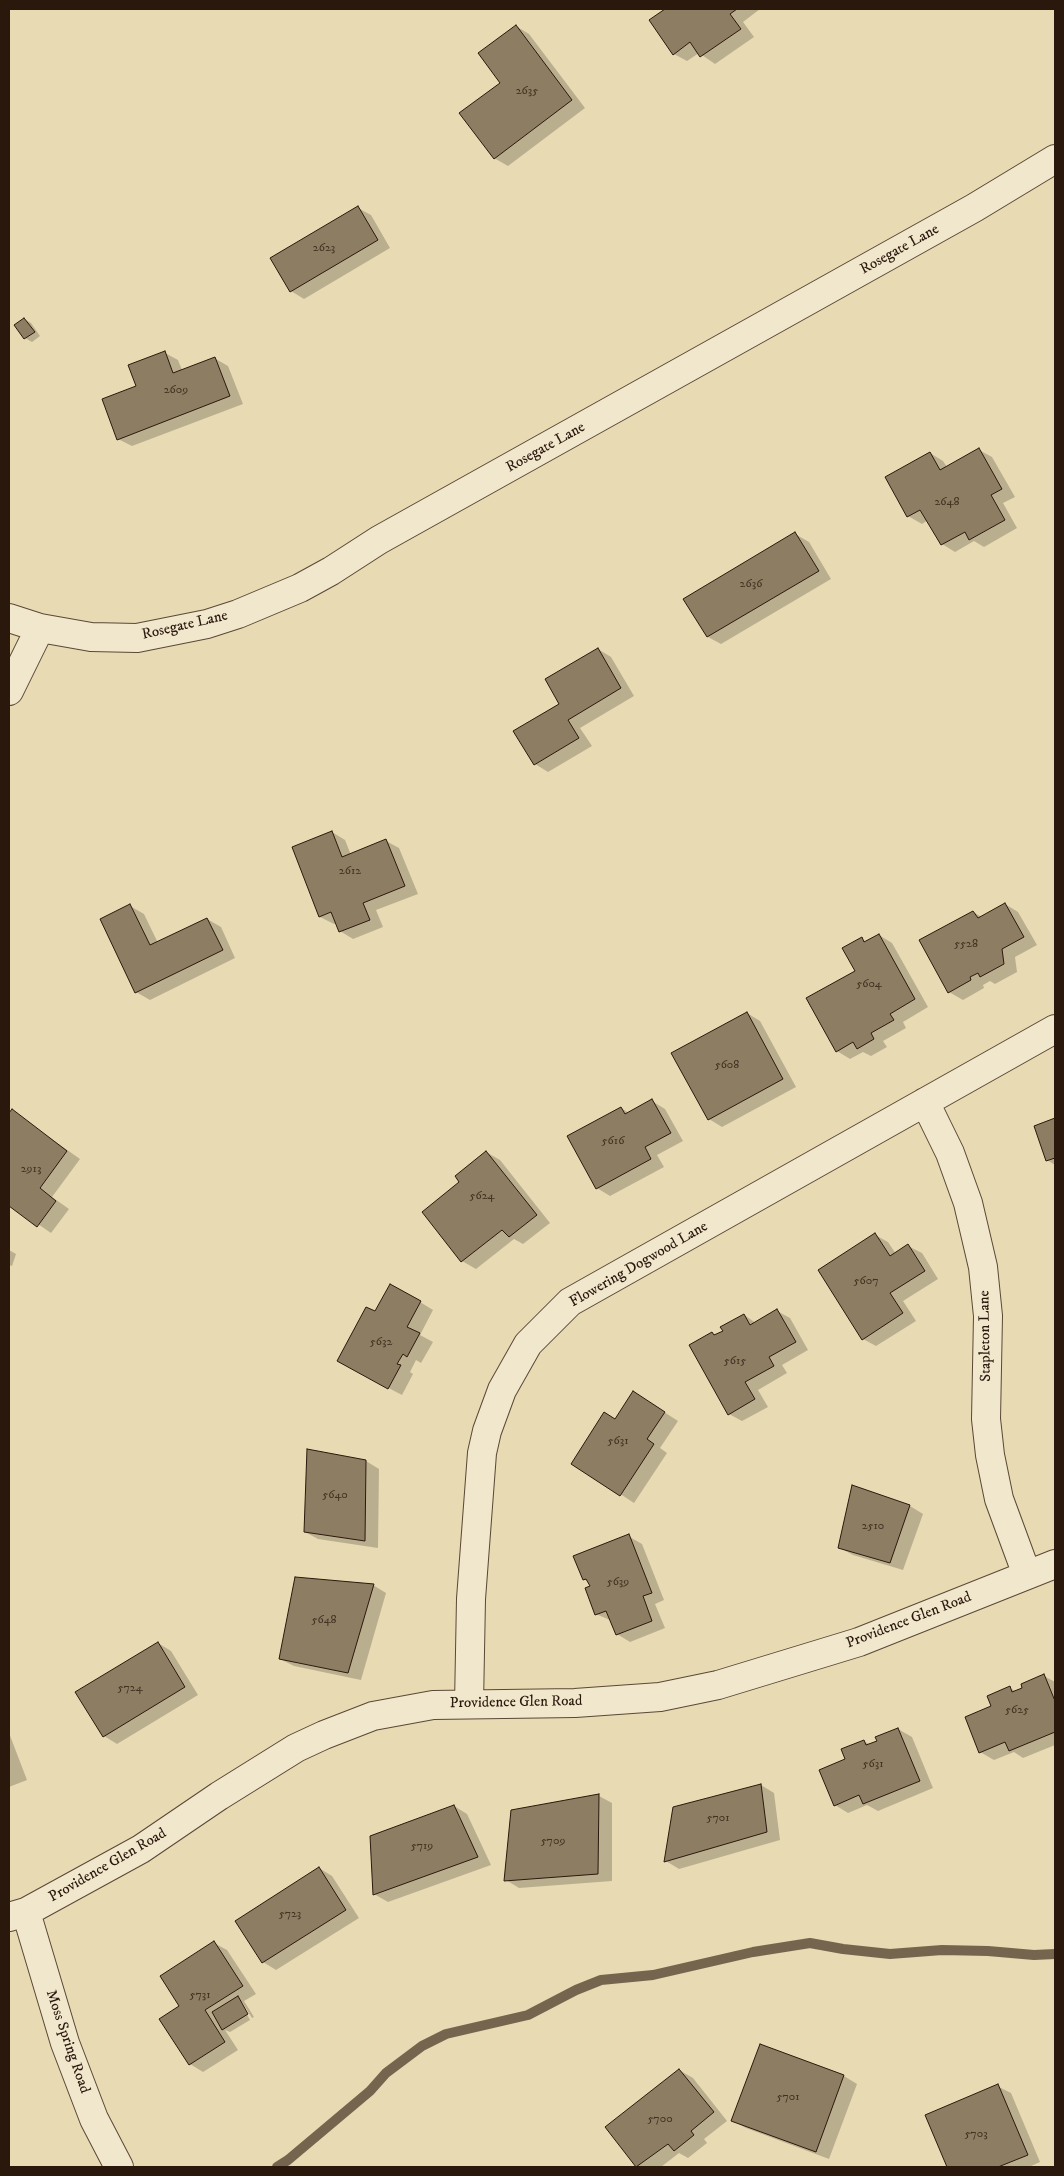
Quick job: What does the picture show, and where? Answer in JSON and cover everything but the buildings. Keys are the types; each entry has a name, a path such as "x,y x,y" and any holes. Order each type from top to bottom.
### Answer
{"street":[{"name":"Rosegate Lane","path":"9,618 40,628 90,637 137,638 238,614 300,588 331,571 379,540 974,208 1055,159"},
{"path":"9,691 40,628"},
{"name":"Flowering Dogwood Lane","path":"470,1704 471,1599 482,1453 487,1431 502,1390 528,1344 570,1302 1055,1029"},
{"name":"Stapleton Lane","path":"925,1102 950,1153 968,1203 983,1267 988,1316 986,1419 990,1455 999,1499 1027,1575"},
{"name":"Providence Glen Road","path":"17,1915 141,1849 218,1796 296,1748 324,1735 393,1711 433,1705 575,1703 660,1697 718,1685 859,1642 1055,1564"},
{"name":"Moss Spring Road","path":"17,1915 94,2119 119,2167"}],"waterway":[{"path":"277,2167 288,2160 370,2091 386,2073 422,2046 446,2034 528,2015 576,1990 601,1980 653,1975 753,1952 810,1943 890,1954 942,1950 1034,1955 1055,1954"}]}
